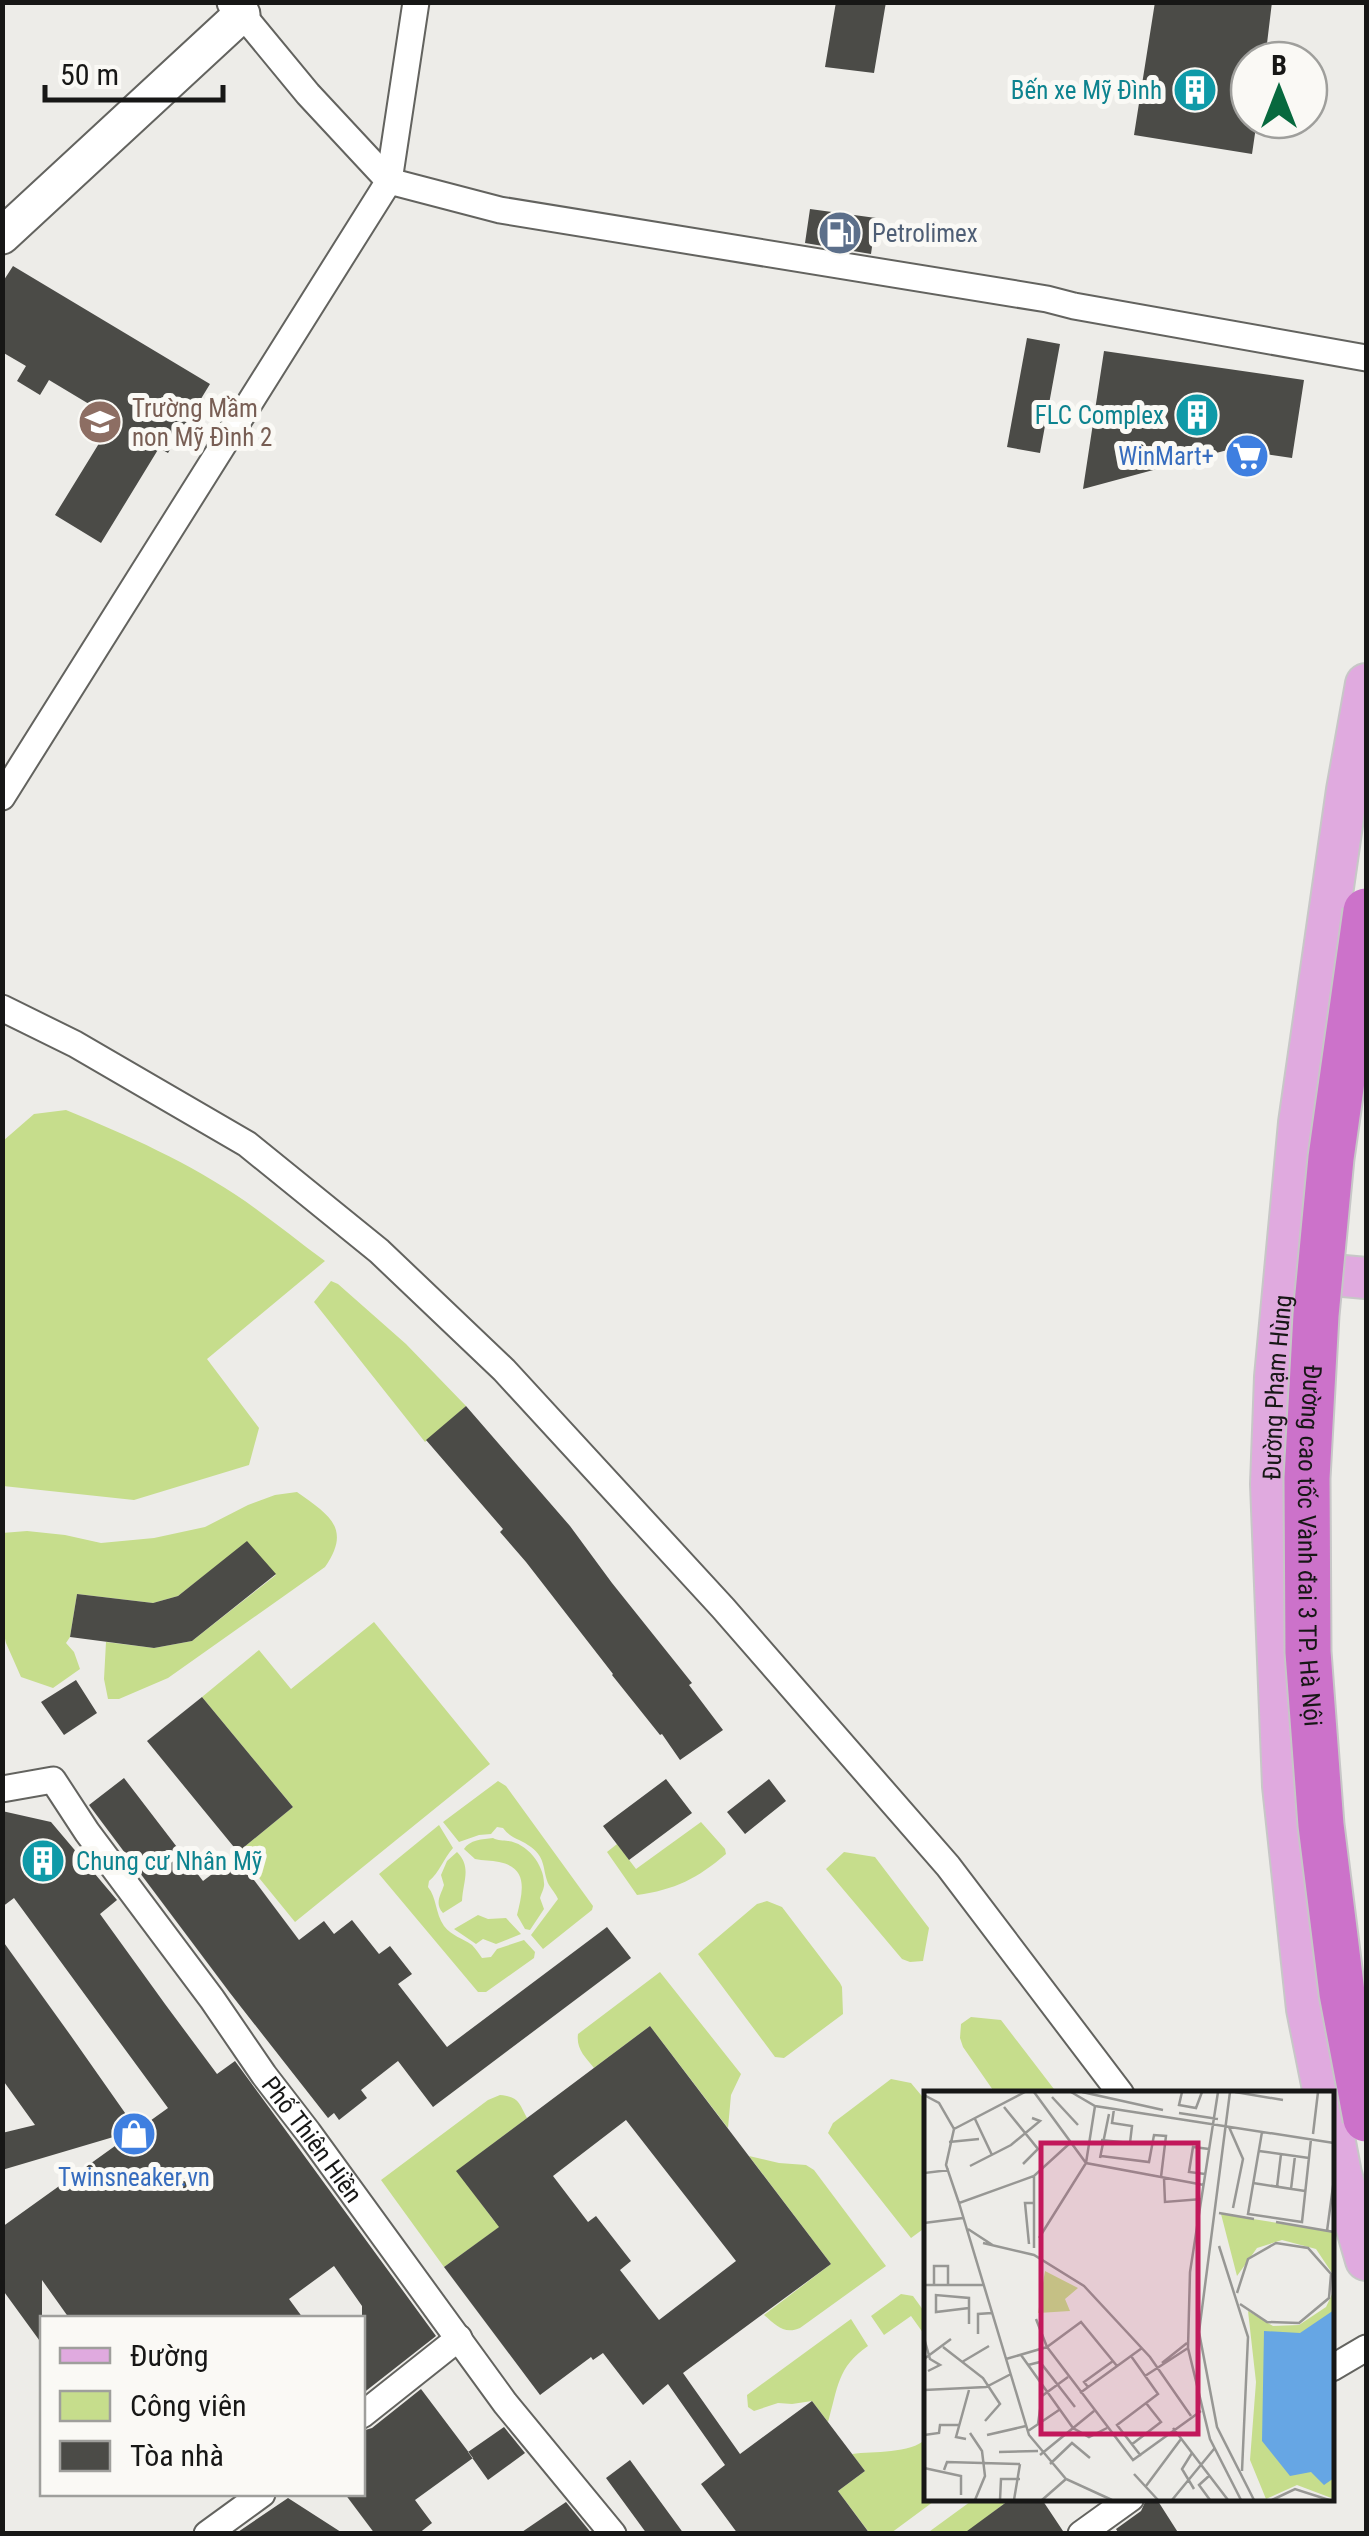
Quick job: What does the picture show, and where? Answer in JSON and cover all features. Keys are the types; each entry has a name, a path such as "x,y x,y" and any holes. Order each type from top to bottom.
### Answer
{"highway":[{"name":"Đường cao tốc Vành đai 3 TP. Hà Nội","path":"1366,910 1331,1158 1316,1315 1307,1478 1308,1652 1321,1825 1342,1993 1366,2119"}],"main road":[{"name":"Đường Phạm Hùng","path":"1323,2091 1306,2009 1283,1786 1271,1484 1275,1378 1304,1086 1366,684"},
{"path":"1284,1270 1366,1278"},
{"path":"1334,2136 1366,2260"}],"street":[{"path":"2,797 389,181 416,2"},
{"path":"2,236 238,8 308,94 389,181 500,210 1046,299 1366,358"},
{"path":"2,1008 75,1044 246,1144 378,1251 504,1370 723,1608 948,1866 1119,2091"},
{"name":"Phố Thiên Hiền","path":"2,1788 53,1780 87,1832 505,2403 613,2534"},
{"path":"365,2412 459,2338"},
{"path":"1334,2367 1366,2348"},
{"path":"207,2534 259,2496"},
{"path":"1081,2534 1127,2501"}],"green space":[{"path":"66,1110 202,1174 325,1261 207,1359 259,1428 249,1465 134,1500 3,1486 3,1141 34,1114"},
{"path":"331,1281 406,1344 466,1406 425,1442 314,1302"},
{"path":"297,1492 327,1516 336,1532 337,1542 325,1567 168,1678 119,1699 108,1699 104,1679 106,1642 154,1648 192,1641 276,1575 247,1542 178,1596 153,1603 77,1594 66,1643 80,1669 53,1688 21,1677 2,1626 2,1533 27,1531 101,1543 154,1538 205,1527 248,1505"},
{"path":"374,1622 490,1764 295,1922 238,1852 293,1807 202,1697 259,1650 291,1689"},
{"path":"498,1781 506,1786 593,1906 543,1949 531,1935 558,1899 536,1852 497,1827 491,1834 459,1842 443,1822"},
{"path":"701,1822 726,1854 696,1876 663,1890 637,1895 607,1852 617,1844 636,1869"},
{"path":"439,1825 453,1848 428,1887 444,1926 472,1945 482,1958 524,1940 535,1952 534,1958 486,1992 478,1992 379,1874"},
{"path":"493,1838 522,1846 541,1869 544,1885 540,1898 544,1909 530,1930 525,1929 517,1915 522,1883 516,1870 499,1862 475,1859 464,1849 473,1842"},
{"path":"457,1852 465,1869 462,1901 443,1913 439,1902 444,1885 441,1875 447,1861"},
{"path":"844,1852 875,1857 929,1928 923,1961 902,1959 826,1869"},
{"path":"767,1901 782,1907 842,1987 843,2014 784,2058 775,2057 698,1954 757,1904"},
{"path":"478,1915 506,1918 521,1934 496,1944 483,1939 476,1944 454,1929"},
{"path":"660,1972 741,2074 731,2095 728,2128 650,2026 594,2068 580,2048 578,2034"},
{"path":"971,2017 1001,2020 1055,2091 994,2091 963,2047 961,2024"},
{"path":"891,2079 911,2083 924,2099 924,2228 911,2238 828,2133 833,2123"},
{"path":"500,2095 515,2099 527,2118 457,2171 495,2222 519,2213 444,2267 381,2180"},
{"path":"749,2156 806,2165 814,2170 886,2266 794,2330 780,2328 764,2315 831,2264"},
{"path":"901,2294 913,2296 924,2311 924,2334 911,2316 884,2335 871,2316"},
{"path":"851,2319 868,2346 844,2370 828,2422 812,2401 778,2403 754,2411 748,2407 747,2395"},
{"path":"924,2440 924,2501 934,2501 891,2533 865,2533 868,2531 838,2491 865,2471 852,2454 901,2450"},
{"path":"971,2501 1005,2503 966,2533 926,2534"}],"building":[{"path":"836,2 886,2 874,73 825,67"},
{"name":"Bến xe Mỹ Đình","path":"1155,2 1272,2 1267,40 1229,40 1229,140 1254,140 1252,154 1134,135"},
{"name":"Petrolimex","path":"810,209 876,218 871,254 805,243"},
{"path":"13,266 210,384 168,453 159,448 101,543 55,515 114,419 49,380 40,395 17,381 26,366 2,352 2,283"},
{"path":"1027,338 1060,344 1040,453 1007,447"},
{"name":"FLC Complex","path":"1104,351 1304,380 1292,458 1231,449 1083,489"},
{"path":"466,1406 570,1526 692,1683 689,1685 723,1730 680,1760 500,1532 503,1529 426,1440"},
{"path":"247,1541 276,1574 192,1641 154,1648 70,1637 77,1594 153,1603 178,1596"},
{"path":"76,1680 97,1713 64,1735 41,1702"},
{"path":"202,1697 293,1807 238,1852 147,1741"},
{"path":"124,1778 203,1881 236,1856 299,1940 324,1921 334,1934 352,1920 379,1954 390,1946 412,1974 398,1984 447,2047 607,1927 631,1958 433,2107 398,2061 361,2090 367,2098 339,2120 334,2113 328,2118 89,1805"},
{"path":"666,1779 692,1813 629,1860 603,1826"},
{"path":"769,1779 786,1801 745,1834 727,1812"},
{"path":"2,1811 51,1822 117,1900 100,1914 217,2074 235,2061 436,2336 365,2392 365,2316 334,2266 289,2299 302,2316 68,2316 42,2280 40,2341 2,2289 2,2227 168,2108 14,1898 2,1907"},
{"path":"2,1940 137,2130 2,2170 2,2133 35,2125 2,2079"},
{"path":"650,2026 831,2264 683,2373 740,2454 812,2401 865,2471 838,2491 870,2534 738,2534 701,2484 725,2465 668,2384 643,2405 603,2353 593,2360 591,2357 540,2395 444,2267 499,2227 456,2171","holes":["626,2120 736,2261 659,2320 620,2270 631,2261 596,2216 588,2222 553,2176"]},
{"path":"421,2389 473,2458 415,2500 432,2523 418,2534 375,2534 346,2496 365,2496 365,2430"},
{"path":"504,2427 525,2453 488,2480 468,2452"},
{"path":"630,2460 684,2534 647,2534 606,2478"},
{"path":"288,2498 344,2534 235,2534"},
{"path":"1008,2501 1043,2501 1065,2534 963,2534"},
{"path":"1146,2501 1158,2501 1179,2534 1119,2534 1116,2529 1141,2511"},
{"path":"566,2502 592,2534 519,2534"}],"place":[{"name":"Bến xe Mỹ Đình","path":"1195,90"},
{"name":"Petrolimex","path":"840,233"},
{"name":"FLC Complex","path":"1197,415"},
{"name":"Trường Mầm non Mỹ Đình 2","path":"100,422"},
{"name":"WinMart+","path":"1247,456"},
{"name":"Chung cư Nhân Mỹ","path":"43,1861"},
{"name":"Twinsneaker.vn","path":"134,2134"}]}
